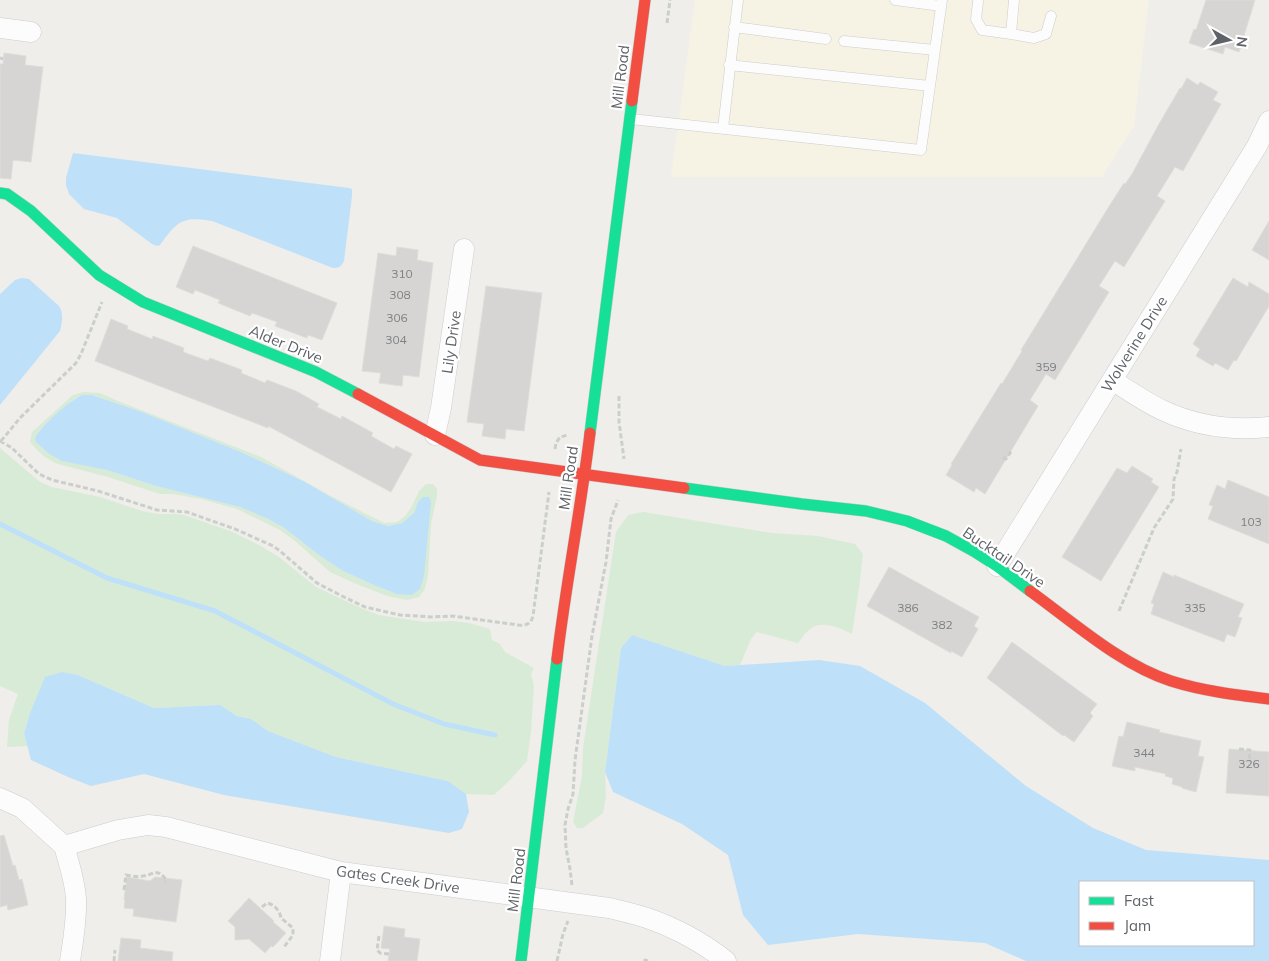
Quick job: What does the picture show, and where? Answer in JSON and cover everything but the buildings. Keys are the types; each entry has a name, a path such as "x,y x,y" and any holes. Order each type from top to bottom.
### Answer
{"street":[{"name":"Mill Road","path":"521,961 563,612 584,474 645,0"},
{"path":"0,28 31,32"},
{"name":"Wolverine Drive","path":"997,566 1257,146 1269,121"},
{"name":"Alder Drive","path":"0,193 7,194 31,211 99,275 142,302 316,372 480,460 584,474"},
{"name":"Lily Drive","path":"435,435 441,408 464,249"},
{"path":"1112,380 1162,410 1190,421 1218,427 1249,429 1269,427"},
{"name":"Bucktail Drive","path":"584,474 866,511 908,521 946,536 975,552 997,566 1111,651 1139,668 1170,681 1203,690 1269,699"},
{"path":"0,798 22,808 64,846 76,899 70,961"},
{"name":"Gates Creek Drive","path":"64,846 118,830 148,826 166,827 341,872 609,908 646,918 680,932 726,961"},
{"path":"330,961 341,872"}],"lane":[{"path":"723,128 738,0"},
{"path":"630,119 921,150 942,3 896,0"},
{"path":"1011,34 1014,0"},
{"path":"978,2 976,19 982,30 1034,38 1046,34 1051,16"},
{"path":"734,27 826,39"},
{"path":"844,41 935,50"},
{"path":"730,65 930,86"}],"path":[{"path":"104,294 81,354 76,362 20,418 1,441 12,448 44,477 60,483 98,491 157,510 187,512 225,524 280,550 317,583 365,607 413,616 453,616 524,626 532,621 533,616 549,492"},
{"path":"554,451 560,436 573,435"},
{"path":"1118,611 1154,528 1173,499 1174,479 1177,472 1180,448"},
{"path":"1002,457 1006,459 1012,450"},
{"path":"572,890 564,825 573,794 577,740 592,636 606,562 611,519 621,492"},
{"path":"1239,749 1250,750 1249,763"},
{"path":"124,890 126,875 141,877 153,872 163,876 166,880 165,882"},
{"path":"262,907 267,903 271,904 280,913 281,918 293,928 293,935 284,947"},
{"path":"556,961 570,915"},
{"path":"379,936 377,950 380,953 390,954"},
{"path":"114,961 115,950"}],"shaded area":[{"path":"695,0 1149,0 1134,126 1102,177 671,177"}],"green space":[{"path":"83,392 100,393 261,457 384,523 397,522 405,516 419,491 426,484 433,484 437,489 437,496 431,524 428,575 425,589 419,597 407,600 387,596 330,572 280,530 237,509 201,499 173,494 160,494 50,460 30,442 32,432 73,395","holes":["82,395 92,395 142,412 241,452 305,482 372,521 388,526 402,523 414,513 418,502 397,594 343,571 320,556 283,527 268,519 240,507 156,486 107,470 38,432 75,398"]},
{"path":"0,448 40,482 52,487 100,497 142,511 184,515 233,532 279,557 316,587 379,615 425,622 452,621 469,623 490,629 492,640 500,644 505,652 534,668 531,674 534,686 527,761 494,795 466,794 448,781 336,757 268,731 251,719 237,716 220,705 154,708 78,675 30,713 24,732 28,746 7,747 9,720 18,694 0,686"},
{"path":"643,512 772,533 818,536 855,544 863,554 852,634 842,629 819,625 809,630 798,643 757,632 751,639 740,665 725,666 632,635 621,648 605,772 606,796 603,813 583,828 577,828 573,822 582,776 583,748 616,532 628,515"}],"water":[{"path":"73,153 352,189 344,261 340,267 333,268 212,221 194,219 181,222 157,246 117,218 84,209 69,194 66,178"},
{"path":"29,279 59,306 62,315 60,331 0,405 0,294 15,280"},
{"path":"82,395 92,395 142,412 241,452 305,482 372,521 388,526 402,523 414,513 418,502 423,497 429,497 431,502 424,576 420,589 412,595 397,594 343,571 320,556 283,527 240,507 156,486 107,470 62,461 48,453 36,442 35,438 56,414"},
{"path":"632,635 725,666 819,660 860,666 925,703 1026,786 1093,828 1146,850 1269,860 1269,961 1026,961 985,943 858,934 768,945 743,915 728,855 682,824 613,792 605,772 621,648"},
{"path":"62,672 78,675 154,708 220,705 237,716 251,719 268,731 336,757 448,781 466,794 469,812 462,829 449,833 224,795 144,774 91,786 31,760 24,733 45,677"}],"waterway":[{"path":"0,524 107,578 215,611 393,704 444,724 495,735"}],"traffic: fast":[{"path":"590,433 632,101"},
{"path":"0,193 7,194 31,211 99,275 143,302 316,372 358,394"},
{"path":"684,488 866,511 907,521 946,536 975,552 1030,591"},
{"path":"521,961 557,659"}],"traffic: jam":[{"path":"632,101 645,0"},
{"path":"358,394 480,460 684,488"},
{"path":"557,659 590,433"},
{"path":"1030,591 1098,642 1152,674 1195,687 1269,699"}]}
